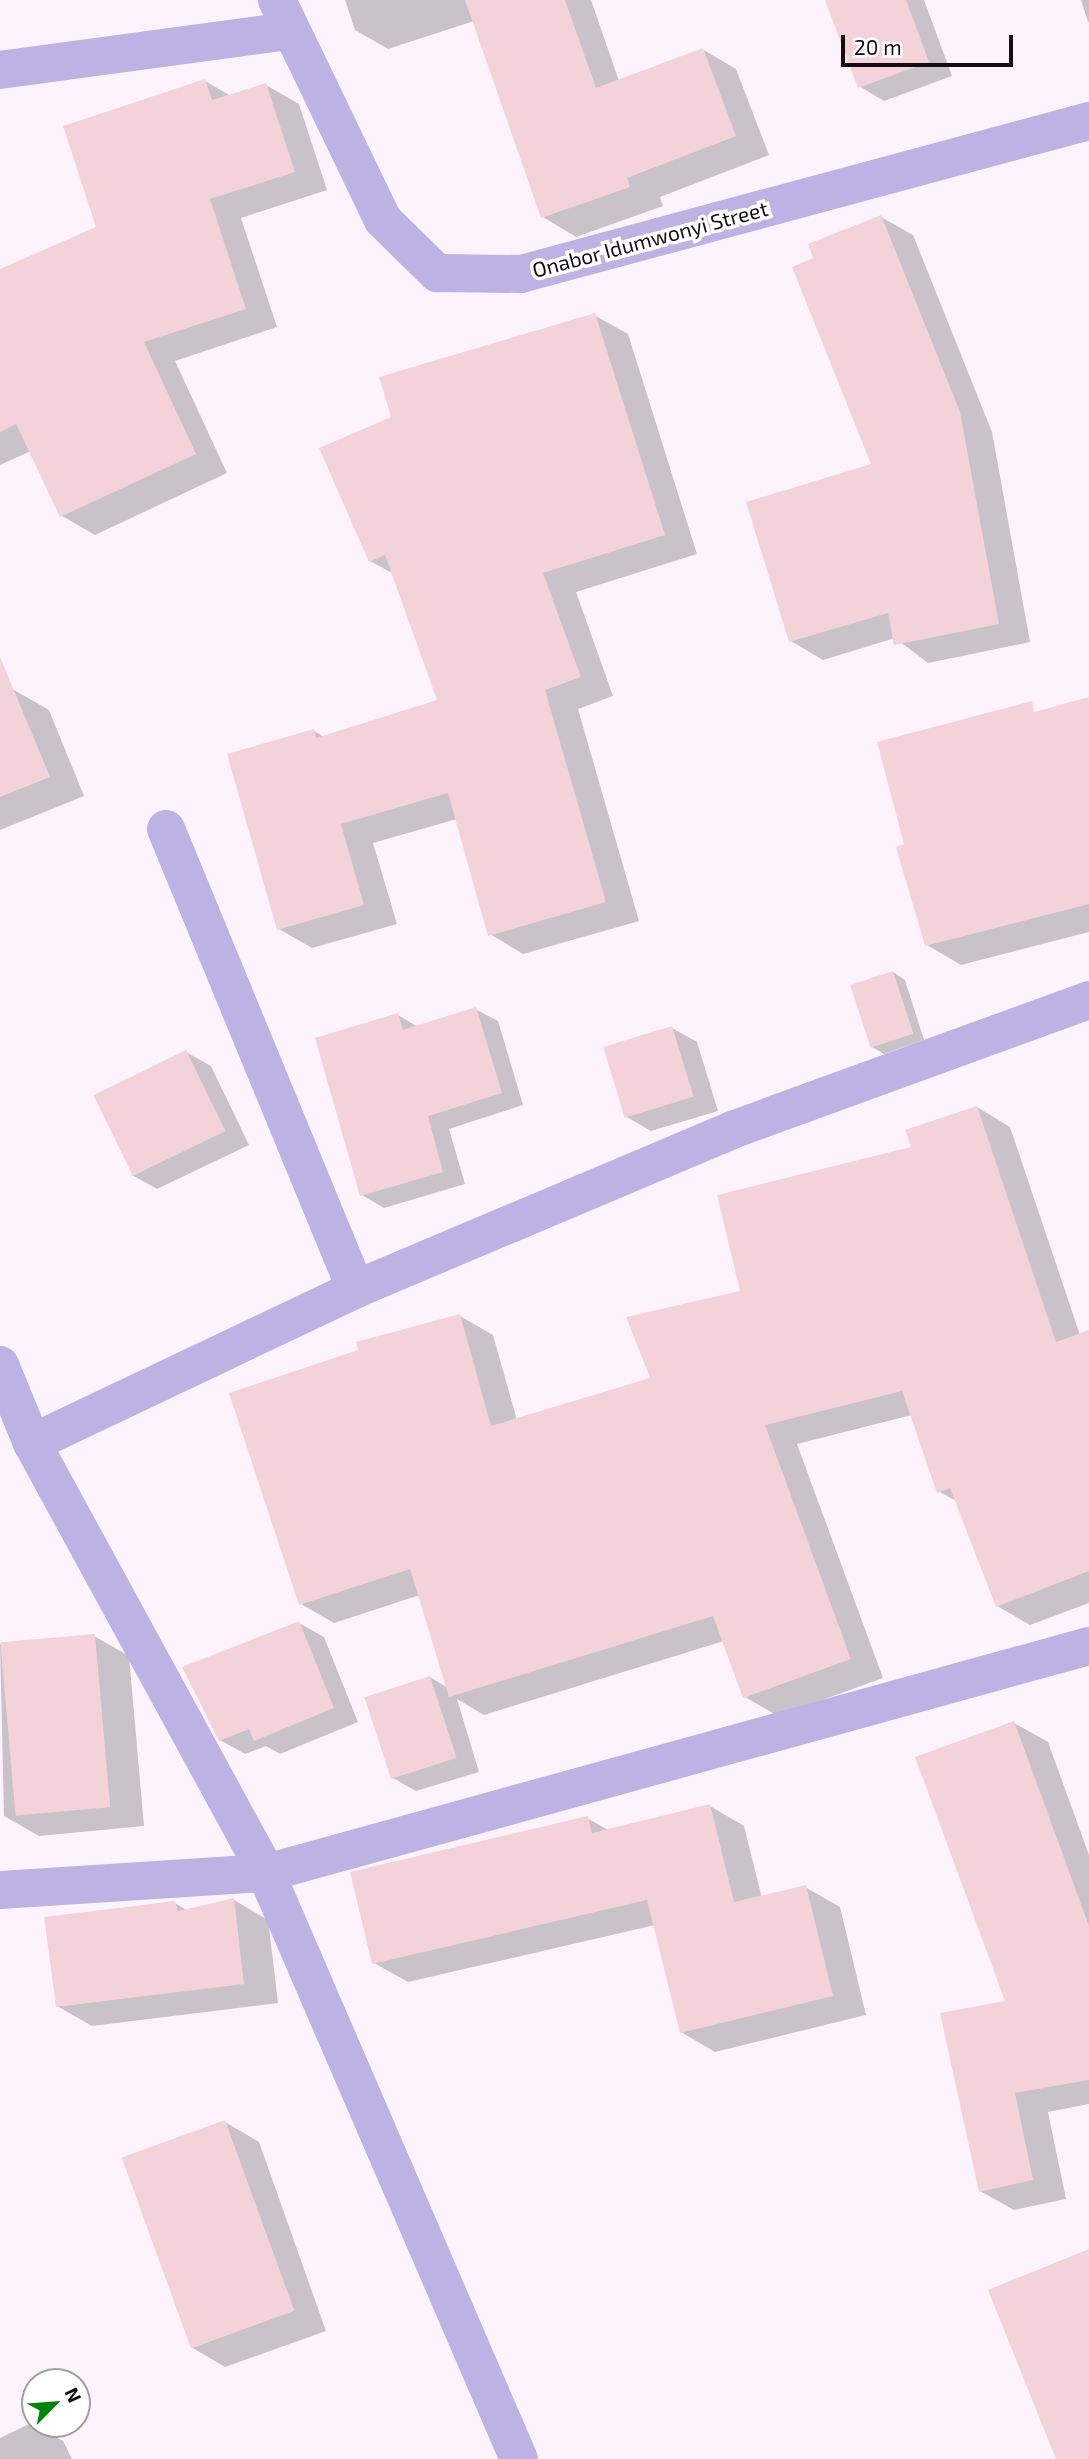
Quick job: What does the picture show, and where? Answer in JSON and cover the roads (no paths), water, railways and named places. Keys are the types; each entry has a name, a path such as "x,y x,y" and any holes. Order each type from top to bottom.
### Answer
{"street":[{"path":"0,69 282,15"},
{"name":"Onabor Idumwonyi Street","path":"282,15 383,219 437,273 521,274 1089,121"},
{"path":"166,829 356,1289"},
{"path":"32,1443 356,1289 732,1130 1086,1011"},
{"path":"0,1364 32,1443 266,1873 519,2459"},
{"path":"0,1890 266,1873 1089,1646"}]}
